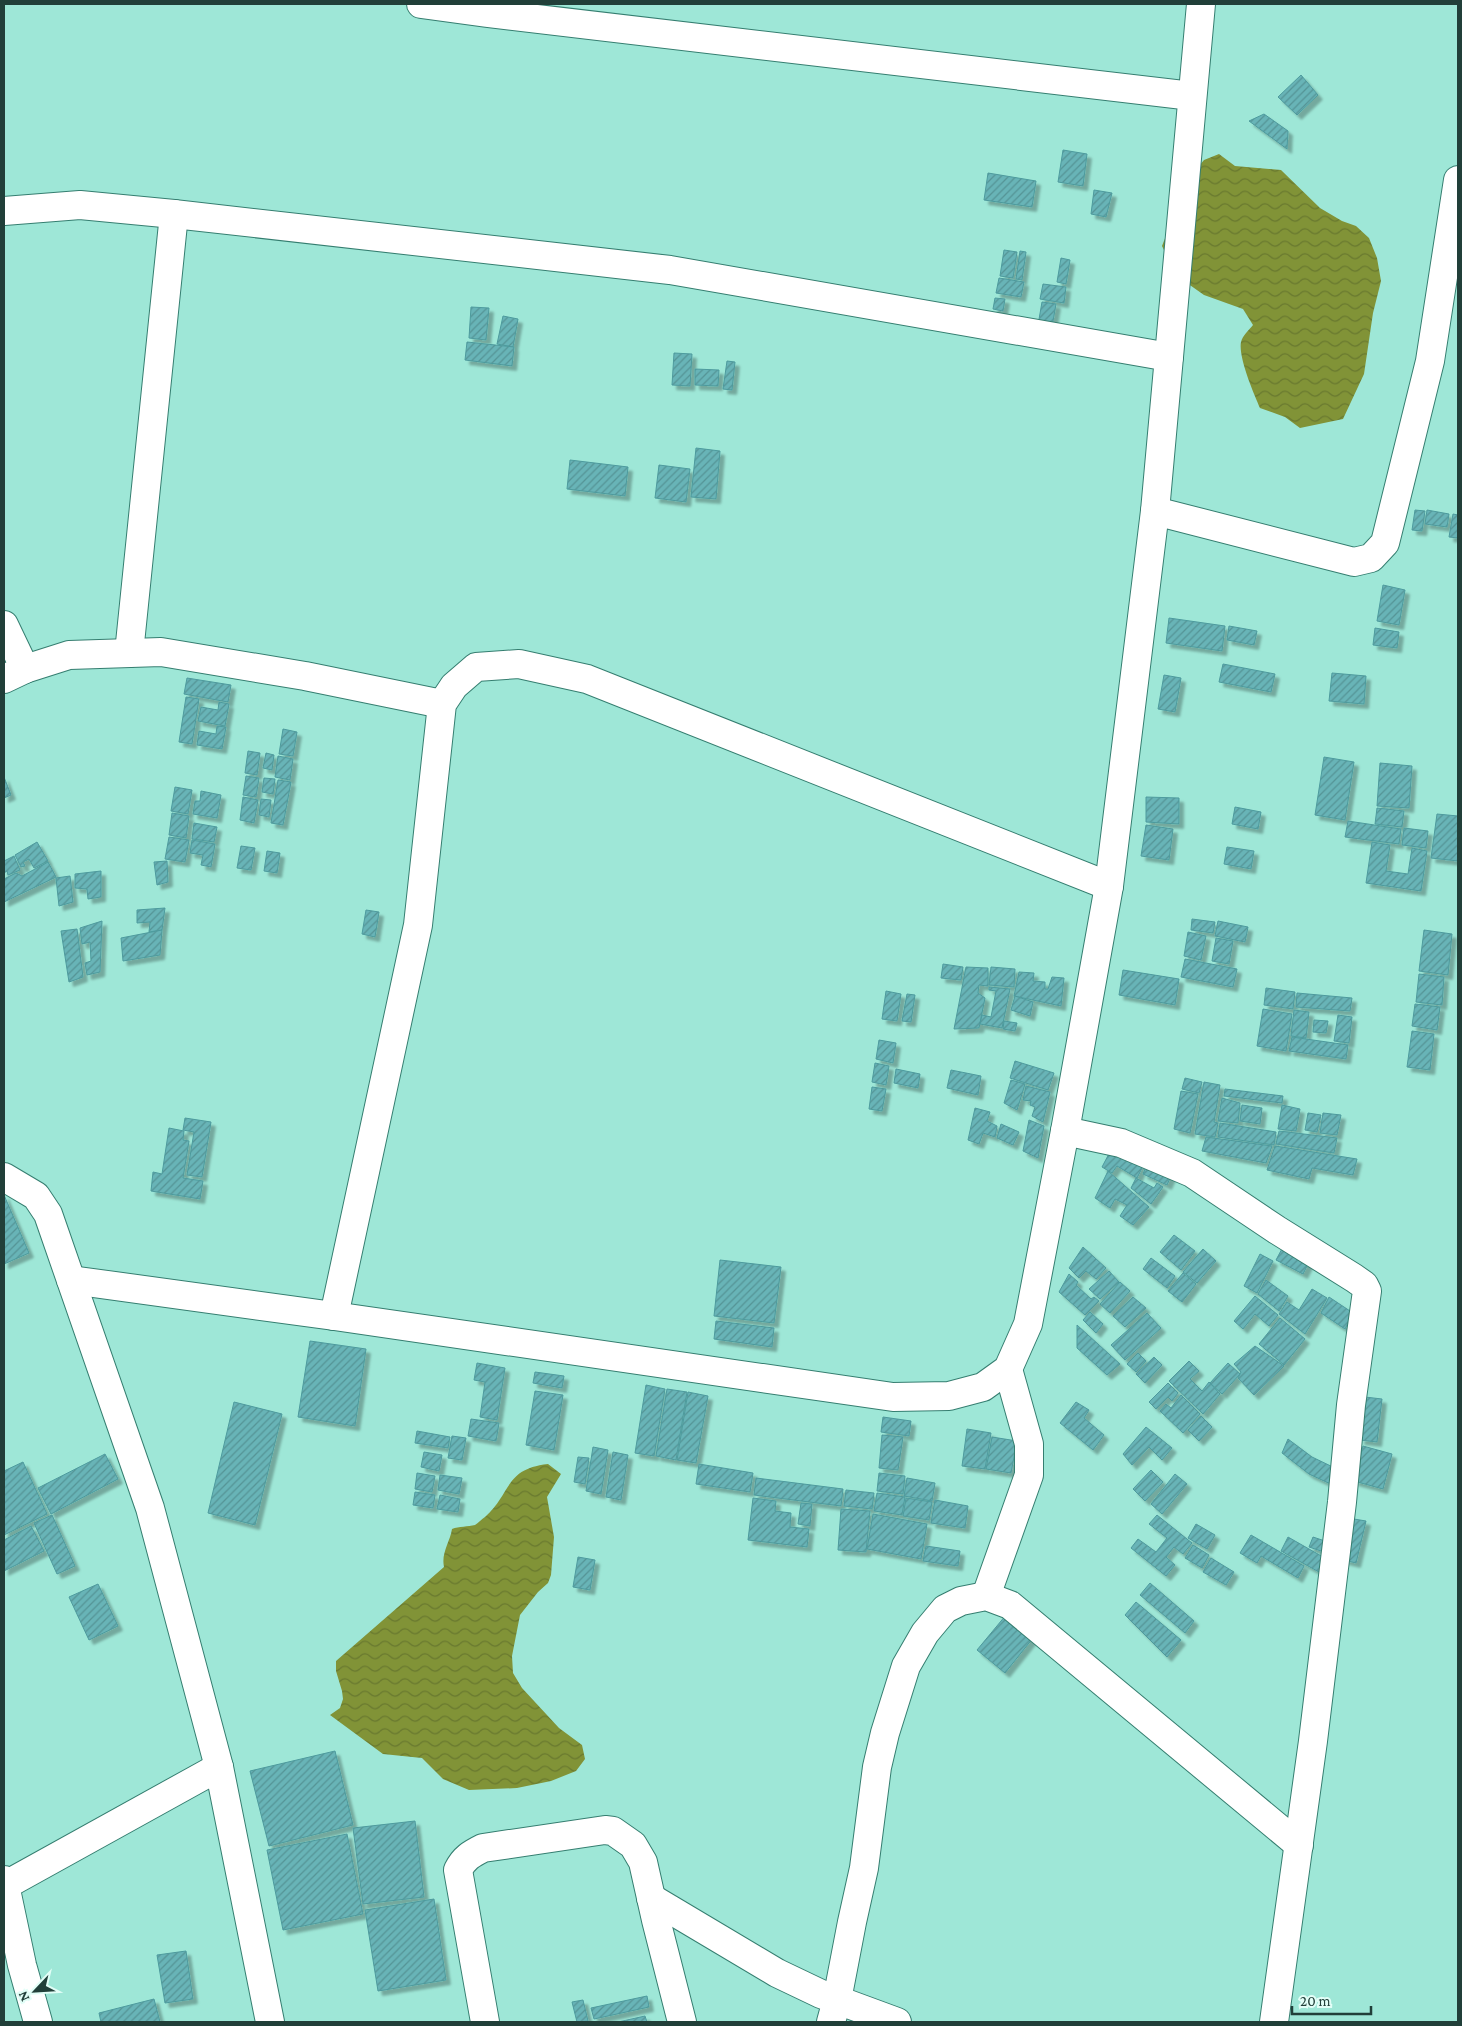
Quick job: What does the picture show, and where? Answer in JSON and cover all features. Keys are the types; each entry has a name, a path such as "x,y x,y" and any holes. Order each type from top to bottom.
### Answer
{"street":[{"path":"422,4 507,16 1192,96"},
{"path":"71,1280 893,1397 949,1396 983,1387 1008,1369 1028,1324 1066,1131 1109,886 1155,511 1201,4"},
{"path":"1155,511 1354,562 1372,558 1385,543 1430,362 1458,180"},
{"path":"4,211 80,205 670,270 1169,357"},
{"path":"129,653 174,214"},
{"path":"4,625 14,674 69,655 161,652 305,676 442,704"},
{"path":"334,1316 418,925 442,704 454,686 476,667 519,664 587,679 1109,886"},
{"path":"1066,1131 1121,1143 1192,1173 1277,1230 1354,1278 1364,1285 1367,1291 1351,1405 1340,1521 1299,1845 1274,2022"},
{"path":"4,1177 36,1196 48,1214 150,1508 219,1767 270,2022"},
{"path":"986,1596 1029,1475 1030,1444 1008,1369"},
{"path":"834,2011 864,1868 877,1767 885,1733 906,1666 925,1633 945,1609 961,1602 986,1596 1010,1605 1299,1845"},
{"path":"4,1886 219,1767"},
{"path":"485,2022 458,1870 462,1862 469,1855 483,1848 605,1830 613,1831 633,1845 643,1862 682,2022"},
{"path":"4,1880 22,1965 38,2022"},
{"path":"651,1898 777,1973 834,2011 897,2022"}],"water":[{"path":"1219,154 1235,166 1281,170 1320,208 1342,221 1356,226 1369,238 1377,258 1381,281 1373,313 1364,374 1343,419 1300,428 1285,417 1260,408 1247,375 1241,349 1243,337 1253,325 1243,309 1204,295 1177,276 1162,246 1189,178 1204,160"},
{"path":"548,1464 561,1474 547,1497 554,1537 551,1575 548,1583 538,1592 520,1615 512,1656 513,1673 522,1688 559,1728 582,1745 585,1759 576,1771 551,1781 517,1788 469,1790 443,1779 422,1758 383,1754 330,1715 340,1708 343,1699 336,1671 336,1661 444,1567 445,1552 452,1529 475,1525 494,1508 510,1483 523,1471"}],"building":[{"path":"1301,75 1318,95 1297,115 1278,97"},
{"path":"1264,114 1288,131 1287,149 1249,121"},
{"path":"1063,150 1087,154 1083,186 1058,182"},
{"path":"988,173 1036,181 1032,207 984,200"},
{"path":"1094,190 1112,193 1106,217 1091,214"},
{"path":"1004,250 1017,252 1013,278 1000,276"},
{"path":"1020,251 1026,252 1022,280 1016,279"},
{"path":"1061,258 1070,260 1066,284 1057,282"},
{"path":"999,278 1024,282 1021,297 996,293"},
{"path":"1043,284 1066,287 1064,303 1040,299"},
{"path":"995,298 1005,299 1003,311 993,309"},
{"path":"1042,302 1056,304 1052,327 1038,325"},
{"path":"471,307 489,308 486,340 469,338"},
{"path":"503,316 518,319 513,347 497,344"},
{"path":"467,342 514,347 512,366 465,360"},
{"path":"674,353 692,354 690,386 672,385"},
{"path":"727,361 735,362 732,390 723,389"},
{"path":"695,369 719,370 718,386 695,385"},
{"path":"696,448 720,451 716,499 691,497"},
{"path":"570,460 628,467 625,496 567,489"},
{"path":"659,465 690,469 686,502 655,498"},
{"path":"1415,510 1425,511 1422,531 1412,530"},
{"path":"1427,510 1449,514 1447,527 1425,524"},
{"path":"1453,514 1458,515 1458,538 1449,537"},
{"path":"1383,585 1405,590 1399,625 1377,621"},
{"path":"1169,618 1225,626 1222,651 1166,643"},
{"path":"1229,626 1257,631 1254,645 1227,640"},
{"path":"1375,628 1399,632 1397,648 1373,645"},
{"path":"1223,664 1275,674 1271,692 1219,682"},
{"path":"1332,673 1366,676 1364,704 1329,701"},
{"path":"1164,675 1181,678 1175,712 1158,709"},
{"path":"187,678 231,685 228,702 184,694"},
{"path":"186,697 199,699 192,744 179,742"},
{"path":"219,702 229,704 225,726 198,721 201,707 218,710"},
{"path":"217,726 226,727 222,749 197,745 199,731 216,734"},
{"path":"283,729 297,732 293,756 279,754"},
{"path":"248,751 260,753 257,775 245,773"},
{"path":"266,753 274,755 272,770 263,768"},
{"path":"278,756 293,759 290,780 275,777"},
{"path":"1324,757 1354,762 1345,820 1315,815"},
{"path":"1380,763 1412,766 1409,808 1377,806"},
{"path":"246,776 259,778 256,797 243,795"},
{"path":"4,777 11,795 4,798"},
{"path":"264,778 275,779 273,794 262,792"},
{"path":"278,780 291,782 283,825 271,823"},
{"path":"175,787 192,790 188,814 171,811"},
{"path":"201,791 221,795 217,818 193,814 195,801 200,801"},
{"path":"243,797 258,800 254,823 240,820"},
{"path":"1146,797 1179,798 1179,824 1146,822"},
{"path":"261,799 271,800 269,817 259,815"},
{"path":"1235,807 1261,812 1258,829 1232,824"},
{"path":"1377,808 1404,811 1402,827 1375,824"},
{"path":"172,813 189,816 186,838 169,835"},
{"path":"1437,814 1458,816 1458,861 1431,858"},
{"path":"1348,821 1401,829 1399,844 1345,837"},
{"path":"194,823 217,827 214,842 192,839"},
{"path":"1146,825 1173,829 1169,860 1141,856"},
{"path":"1404,828 1428,831 1426,848 1402,845"},
{"path":"169,837 189,840 185,862 165,859"},
{"path":"192,840 215,844 211,867 201,865 203,855 190,853"},
{"path":"37,842 48,861 34,868 29,859 23,862 25,866 21,867 15,855"},
{"path":"1372,842 1390,845 1386,871 1408,874 1412,848 1427,851 1421,891 1366,883"},
{"path":"241,846 255,848 251,870 237,868"},
{"path":"1227,847 1254,851 1251,869 1224,864"},
{"path":"267,851 280,853 277,873 264,871"},
{"path":"14,856 20,870 8,875 7,871 4,873 4,861"},
{"path":"167,861 168,882 157,885 154,862"},
{"path":"48,862 56,877 4,902 4,879 16,873 22,876"},
{"path":"101,871 101,897 88,899 87,889 75,888 75,874"},
{"path":"70,876 73,902 59,906 56,878"},
{"path":"165,908 162,930 149,932 150,922 137,923 137,910"},
{"path":"366,910 379,912 375,937 362,934"},
{"path":"1192,919 1215,922 1213,933 1191,930"},
{"path":"102,921 100,972 87,975 85,963 91,961 90,942 82,944 80,928"},
{"path":"1218,921 1248,927 1245,942 1215,936"},
{"path":"77,929 83,977 69,982 61,931"},
{"path":"162,930 160,955 123,961 121,938"},
{"path":"1424,930 1452,934 1448,975 1419,971"},
{"path":"1188,932 1206,936 1201,960 1184,956"},
{"path":"1216,938 1233,941 1229,964 1212,961"},
{"path":"1185,959 1237,969 1233,987 1181,977"},
{"path":"943,964 963,967 961,980 941,978"},
{"path":"966,967 988,968 988,986 979,985 978,993 985,998 979,1028 954,1029"},
{"path":"991,967 1015,969 1014,987 989,985"},
{"path":"1123,970 1179,979 1175,1005 1119,995"},
{"path":"1019,972 1034,973 1033,981 1045,982 1045,989 1048,989 1052,977 1064,978 1061,1006 1014,996"},
{"path":"1419,974 1444,977 1442,1005 1416,1002"},
{"path":"989,987 1010,989 1002,1028 980,1024 982,1015 991,1017 996,991 989,990"},
{"path":"1266,988 1295,992 1293,1009 1264,1005"},
{"path":"886,991 901,994 897,1021 882,1019"},
{"path":"1297,993 1352,998 1350,1011 1296,1007"},
{"path":"907,994 915,995 911,1022 902,1021"},
{"path":"1015,996 1033,1002 1030,1016 1011,1010"},
{"path":"1415,1004 1440,1007 1437,1030 1412,1026"},
{"path":"1263,1009 1292,1014 1286,1051 1257,1046"},
{"path":"1294,1010 1309,1012 1306,1038 1291,1036"},
{"path":"1338,1015 1352,1017 1349,1043 1334,1041"},
{"path":"1314,1020 1328,1021 1326,1033 1313,1032"},
{"path":"1004,1021 1017,1023 1015,1031 1003,1029"},
{"path":"1412,1031 1434,1034 1430,1070 1407,1067"},
{"path":"1292,1037 1348,1045 1346,1059 1289,1051"},
{"path":"879,1040 896,1043 893,1063 876,1059"},
{"path":"1015,1061 1054,1073 1048,1090 1010,1078"},
{"path":"875,1063 889,1066 886,1085 872,1082"},
{"path":"896,1069 920,1074 918,1088 894,1083"},
{"path":"951,1070 981,1076 978,1095 947,1088"},
{"path":"1185,1078 1202,1082 1199,1093 1182,1089"},
{"path":"1011,1080 1025,1084 1017,1110 1004,1103"},
{"path":"1204,1082 1220,1085 1214,1122 1218,1123 1215,1137 1195,1134"},
{"path":"1026,1086 1050,1092 1043,1122 1032,1116 1035,1107 1030,1105 1031,1101 1023,1100"},
{"path":"872,1087 886,1089 882,1111 869,1109"},
{"path":"1225,1089 1283,1096 1282,1103 1224,1096"},
{"path":"1181,1091 1198,1094 1190,1133 1174,1129"},
{"path":"1222,1098 1240,1103 1238,1123 1218,1121"},
{"path":"1242,1105 1262,1108 1260,1124 1240,1121"},
{"path":"1282,1105 1300,1109 1296,1131 1278,1129"},
{"path":"975,1108 990,1112 987,1121 997,1126 995,1137 983,1133 979,1144 968,1140"},
{"path":"1308,1113 1321,1115 1317,1132 1305,1130"},
{"path":"1323,1113 1341,1115 1337,1135 1320,1133"},
{"path":"185,1118 211,1122 202,1177 187,1175 194,1132 183,1130"},
{"path":"1029,1120 1044,1126 1038,1158 1023,1151"},
{"path":"1220,1123 1276,1132 1274,1145 1218,1137"},
{"path":"1001,1124 1019,1132 1013,1145 997,1138"},
{"path":"169,1128 184,1131 183,1140 189,1141 183,1178 203,1181 200,1199 151,1191 153,1172 162,1174"},
{"path":"1279,1131 1337,1138 1334,1153 1276,1144"},
{"path":"1206,1137 1272,1146 1266,1163 1202,1151"},
{"path":"1275,1146 1357,1159 1353,1175 1312,1168 1309,1179 1267,1170"},
{"path":"1112,1148 1144,1164 1137,1178 1117,1166 1112,1173 1102,1167"},
{"path":"1147,1164 1171,1176 1167,1185 1143,1174"},
{"path":"1108,1171 1149,1207 1133,1225 1120,1216 1127,1205 1115,1199 1110,1208 1095,1198"},
{"path":"1136,1178 1154,1188 1157,1183 1163,1187 1151,1204 1131,1188"},
{"path":"4,1195 29,1253 4,1264"},
{"path":"1174,1235 1195,1251 1181,1270 1160,1252"},
{"path":"1284,1245 1311,1258 1303,1274 1276,1260"},
{"path":"1083,1247 1106,1268 1096,1279 1086,1271 1079,1278 1069,1268"},
{"path":"1203,1249 1216,1261 1197,1283 1183,1272"},
{"path":"1260,1254 1273,1261 1257,1293 1244,1286"},
{"path":"1151,1258 1175,1276 1167,1288 1143,1269"},
{"path":"720,1260 781,1267 774,1323 714,1316"},
{"path":"1109,1271 1119,1282 1100,1299 1089,1289"},
{"path":"1183,1273 1196,1284 1182,1302 1168,1291"},
{"path":"1069,1274 1078,1282 1076,1285 1091,1299 1094,1297 1099,1301 1085,1315 1059,1292"},
{"path":"1266,1280 1288,1296 1279,1311 1258,1294"},
{"path":"1120,1282 1130,1291 1110,1313 1100,1304"},
{"path":"1312,1289 1327,1298 1305,1334 1279,1314 1287,1302 1299,1310"},
{"path":"1255,1296 1278,1315 1269,1326 1255,1314 1243,1329 1234,1321"},
{"path":"1133,1297 1146,1308 1125,1327 1113,1316"},
{"path":"1329,1297 1353,1313 1345,1329 1321,1313"},
{"path":"1090,1312 1103,1324 1096,1333 1083,1320"},
{"path":"1147,1313 1161,1328 1125,1360 1111,1345"},
{"path":"1280,1318 1305,1339 1284,1365 1259,1344"},
{"path":"716,1321 774,1328 772,1347 714,1339"},
{"path":"1077,1325 1120,1364 1107,1375 1077,1348"},
{"path":"310,1341 366,1349 355,1426 298,1417"},
{"path":"1255,1346 1284,1366 1254,1395 1238,1378 1241,1372 1234,1364"},
{"path":"1138,1353 1146,1361 1136,1372 1127,1364"},
{"path":"1154,1357 1162,1365 1145,1383 1136,1374"},
{"path":"1189,1361 1199,1371 1190,1379 1202,1391 1209,1382 1220,1394 1203,1414 1169,1381"},
{"path":"477,1363 505,1368 497,1420 480,1417 485,1382 474,1380"},
{"path":"1228,1363 1240,1374 1222,1394 1210,1383"},
{"path":"535,1372 564,1376 562,1388 533,1383"},
{"path":"1168,1383 1178,1393 1172,1401 1168,1397 1156,1409 1149,1402"},
{"path":"646,1385 665,1389 654,1456 635,1453"},
{"path":"667,1389 687,1392 676,1460 656,1456"},
{"path":"535,1391 563,1395 554,1450 526,1445"},
{"path":"688,1392 708,1396 696,1463 677,1460"},
{"path":"1181,1395 1200,1414 1183,1433 1160,1411 1166,1404 1171,1408"},
{"path":"1365,1397 1382,1399 1377,1442 1360,1440"},
{"path":"234,1402 282,1414 255,1525 208,1513"},
{"path":"1076,1402 1089,1410 1084,1418 1104,1435 1093,1450 1060,1423"},
{"path":"1201,1416 1212,1427 1199,1441 1188,1430"},
{"path":"883,1417 911,1421 909,1436 881,1432"},
{"path":"471,1419 499,1423 496,1441 468,1436"},
{"path":"1146,1427 1172,1448 1162,1460 1149,1447 1132,1465 1123,1454"},
{"path":"967,1429 991,1433 985,1469 962,1466"},
{"path":"417,1431 450,1437 448,1448 415,1443"},
{"path":"882,1435 903,1437 898,1470 879,1468"},
{"path":"452,1436 466,1438 462,1460 448,1458"},
{"path":"992,1437 1017,1441 1011,1473 986,1469"},
{"path":"1288,1439 1312,1457 1337,1469 1335,1486 1309,1474 1282,1453"},
{"path":"1363,1446 1392,1454 1383,1489 1354,1481"},
{"path":"593,1447 608,1450 601,1494 586,1491"},
{"path":"424,1452 442,1455 439,1471 421,1467"},
{"path":"613,1452 628,1455 621,1500 606,1497"},
{"path":"105,1454 118,1479 51,1514 38,1488"},
{"path":"578,1457 589,1458 585,1484 574,1482"},
{"path":"23,1462 47,1514 4,1535 4,1471"},
{"path":"699,1464 753,1473 750,1492 696,1484"},
{"path":"1151,1470 1163,1482 1145,1501 1133,1489"},
{"path":"417,1473 435,1476 432,1492 415,1489"},
{"path":"879,1473 905,1476 903,1494 877,1491"},
{"path":"1175,1474 1187,1484 1162,1514 1151,1504"},
{"path":"440,1475 462,1478 459,1494 438,1490"},
{"path":"756,1478 843,1489 841,1506 754,1495"},
{"path":"907,1478 935,1483 932,1501 904,1496"},
{"path":"846,1490 874,1493 872,1509 844,1506"},
{"path":"415,1492 435,1495 433,1508 413,1505"},
{"path":"877,1493 905,1497 902,1515 874,1511"},
{"path":"440,1495 460,1499 458,1512 437,1509"},
{"path":"753,1498 776,1501 775,1511 791,1513 790,1527 809,1529 807,1547 748,1540"},
{"path":"906,1498 932,1502 929,1520 903,1516"},
{"path":"935,1500 968,1506 965,1528 931,1523"},
{"path":"801,1503 812,1504 810,1526 798,1524"},
{"path":"841,1509 870,1511 866,1552 838,1550"},
{"path":"873,1514 927,1524 921,1559 867,1549"},
{"path":"52,1515 75,1566 57,1574 34,1523"},
{"path":"1157,1515 1192,1543 1183,1554 1174,1547 1166,1557 1175,1565 1166,1576 1131,1548 1138,1539 1156,1552 1167,1538 1149,1524"},
{"path":"1348,1518 1366,1521 1356,1563 1344,1560"},
{"path":"1196,1524 1215,1535 1207,1549 1188,1538"},
{"path":"31,1526 44,1551 4,1571 4,1540"},
{"path":"1251,1535 1304,1566 1298,1578 1261,1556 1257,1563 1240,1553"},
{"path":"1288,1537 1323,1557 1319,1572 1281,1551"},
{"path":"1313,1537 1328,1542 1324,1552 1309,1547"},
{"path":"1193,1545 1209,1555 1202,1568 1185,1558"},
{"path":"926,1546 960,1551 958,1566 923,1561"},
{"path":"578,1557 595,1560 590,1590 573,1587"},
{"path":"1211,1558 1234,1572 1226,1585 1203,1572"},
{"path":"1150,1583 1194,1621 1185,1633 1140,1595"},
{"path":"98,1584 118,1626 89,1640 69,1597"},
{"path":"1136,1602 1181,1640 1167,1657 1125,1615"},
{"path":"1006,1615 1033,1638 1005,1673 977,1650"},
{"path":"335,1751 353,1825 269,1846 250,1771"},
{"path":"415,1821 424,1897 363,1904 353,1828"},
{"path":"347,1834 363,1914 283,1930 267,1850"},
{"path":"434,1899 446,1980 378,1991 365,1910"},
{"path":"186,1951 193,1999 165,2003 157,1955"},
{"path":"647,1996 649,2007 594,2019 591,2008"},
{"path":"154,1999 160,2022 101,2022 99,2013"},
{"path":"583,2000 588,2021 577,2022 572,2002"},
{"path":"645,2016 647,2022 618,2022"}]}
